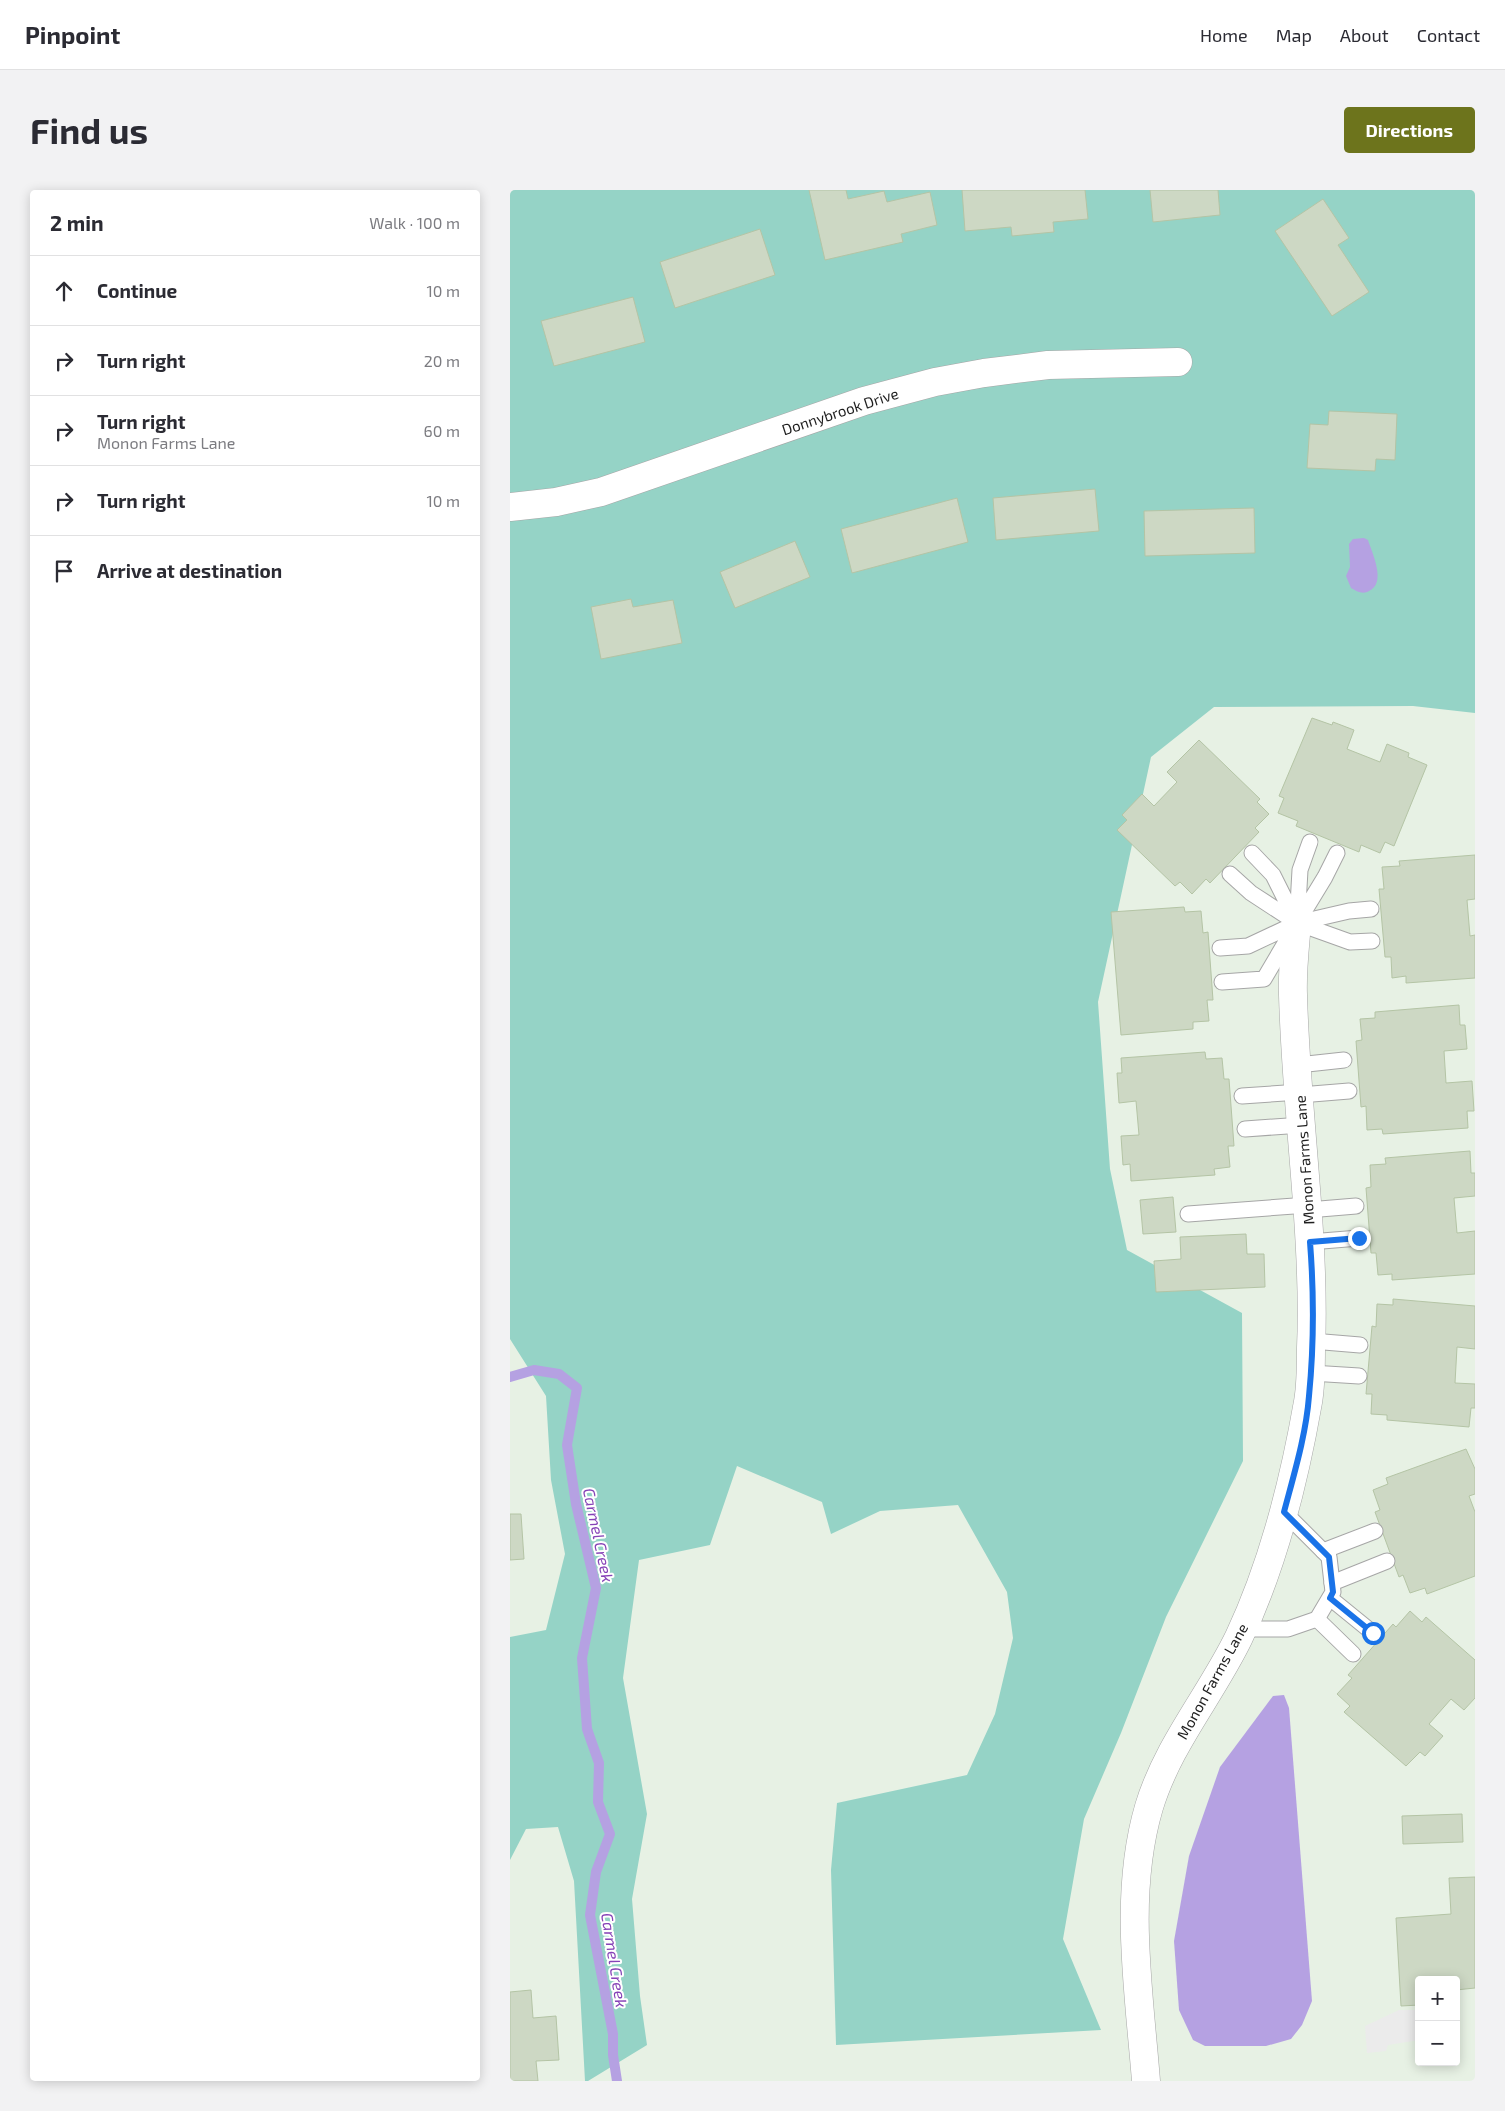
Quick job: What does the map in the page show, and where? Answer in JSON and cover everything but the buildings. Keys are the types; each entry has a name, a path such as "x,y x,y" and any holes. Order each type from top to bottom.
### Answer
{"street":[{"name":"Donnybrook Drive","path":"510,507 556,502 600,492 864,401 936,382 984,373 1048,365 1178,362"},
{"name":"Monon Farms Lane","path":"1146,2081 1135,1930 1136,1889 1141,1843 1149,1808 1160,1776 1181,1735 1215,1679 1242,1629 1276,1540 1297,1466 1309,1397 1312,1341 1310,1242 1293,992 1297,923"}],"lane":[{"path":"1297,923 1300,870 1310,842"},
{"path":"1252,853 1273,874 1297,923"},
{"path":"1222,982 1264,979 1325,877 1337,853"},
{"path":"1230,874 1251,893 1297,923 1350,942 1372,941"},
{"path":"1220,948 1248,946 1297,923 1349,911 1371,909"},
{"path":"1298,1065 1344,1060"},
{"path":"1242,1096 1349,1091"},
{"path":"1244,1129 1302,1125"},
{"path":"1188,1214 1356,1206"},
{"path":"1310,1242 1359,1238"},
{"path":"1312,1341 1360,1345"},
{"path":"1310,1373 1359,1376"},
{"path":"1242,1629 1288,1629 1316,1619 1331,1590 1329,1557 1284,1512"},
{"path":"1323,1551 1375,1531"},
{"path":"1331,1590 1387,1561"},
{"path":"1331,1590 1373,1633"},
{"path":"1316,1619 1353,1654"}],"shaded area":[{"path":"510,190 1475,190 1475,713 1413,706 1214,707 1151,757 1098,1002 1110,1169 1127,1250 1242,1313 1243,1461 1166,1617 1121,1733 1084,1819 1063,1939 1101,2030 836,2045 831,1870 837,1803 967,1775 995,1714 1013,1638 1007,1592 958,1505 880,1511 831,1534 822,1502 737,1466 710,1545 639,1560 623,1678 647,1814 632,1899 640,1996 647,2045 588,2081 585,2081 574,1881 558,1827 526,1829 510,1860 510,1637 546,1630 565,1554 551,1480 546,1396 510,1339"},
{"path":"1364,538 1368,540 1378,575 1374,587 1362,593 1351,588 1346,576 1350,567 1349,544 1353,539"},
{"path":"1284,1695 1289,1708 1312,2001 1302,2025 1291,2039 1266,2046 1205,2046 1193,2040 1179,2010 1174,1941 1189,1856 1220,1767 1273,1696"},
{"path":"1399,2010 1415,2010 1415,2041 1388,2045 1386,2051 1367,2053 1365,2026"}],"waterway":[{"name":"Carmel Creek","path":"510,1377 534,1370 559,1374 577,1388 567,1445 576,1504 596,1588 582,1658 587,1729 599,1763 598,1802 610,1834 596,1872 590,1915 613,2034 613,2055 617,2081"}],"route":[{"path":"1359,1238 1310,1242 1313,1321 1309,1397 1297,1466 1284,1512 1329,1557 1333,1592 1330,1598 1373,1633"}]}
